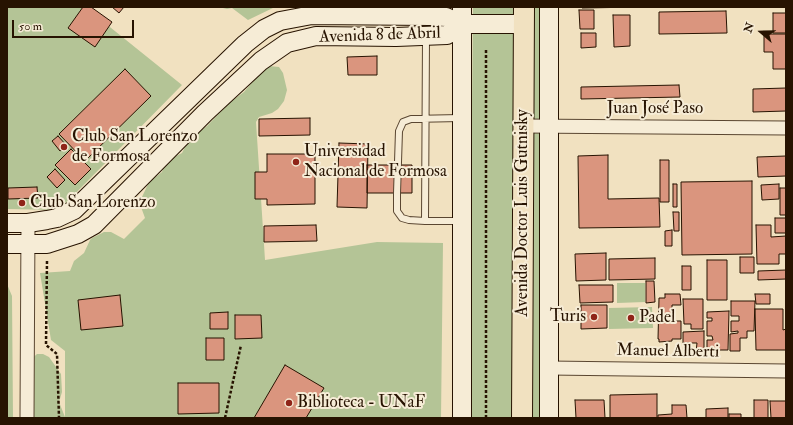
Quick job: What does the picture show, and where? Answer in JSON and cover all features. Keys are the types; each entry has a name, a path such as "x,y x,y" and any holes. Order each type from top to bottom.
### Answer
{"main road":[{"name":"Avenida Doctor Luis Gutnisky","path":"549,7 549,418"},
{"name":"Avenida 8 de Abril","path":"7,223 28,223 57,218 74,210 245,44 264,29 280,21 312,15 462,16"},
{"path":"462,418 462,16 524,16"},
{"name":"Avenida 8 de Abril","path":"7,244 47,244 78,234 94,225 206,113 261,61 287,43 316,36 426,37 447,35 462,16"},
{"name":"Avenida Doctor Luis Gutnisky","path":"522,418 524,16"},
{"path":"227,62 244,78"}],"street":[{"name":"Juan José Paso","path":"524,126 786,128"},
{"path":"27,418 28,223"},
{"name":"Manuel Alberti","path":"549,368 786,371"}],"lane":[{"path":"425,221 426,37"},
{"path":"462,118 425,118 411,119 403,122 399,131 397,193 397,211 402,218 425,221 462,221"}],"path":[{"path":"486,50 486,418"},
{"path":"47,244 46,346 57,354 59,418"},
{"path":"225,418 241,345"}],"green space":[{"name":"Club San Lorenzo de Formosa","path":"7,7 85,7 182,85 59,210 7,209"},
{"path":"219,7 275,7 248,20 232,8 227,9"},
{"path":"473,7 544,7 541,418 471,418 470,289"},
{"name":"Universidad Nacional de Formosa","path":"269,66 279,67 283,73 287,90 284,101 278,109 272,113 259,117 256,122 265,260 377,242 443,243 441,418 27,418 27,363 37,354 43,354 49,357 61,374 62,392 59,402 65,417 65,351 51,340 40,273 70,271 74,261 84,253 90,240 104,232 111,232 124,239 145,218 141,207 142,197 149,182 162,172 165,163 182,153 193,136 207,126 230,102 244,92 263,69"},
{"name":"Padel","path":"617,283 645,283 645,302 617,303"},
{"path":"7,284 12,296 13,418 7,418"},
{"name":"Padel","path":"652,307 653,328 609,329 609,308"}],"building":[{"path":"83,7 91,7 112,22 95,47 68,28"},
{"path":"112,7 124,7 119,13"},
{"path":"582,7 640,7 582,8"},
{"path":"579,10 594,10 594,29 580,29"},
{"path":"726,11 727,33 659,34 659,12"},
{"path":"773,13 786,13 786,33 773,33"},
{"path":"613,15 630,15 630,46 614,47"},
{"path":"581,33 596,33 596,47 581,48"},
{"path":"764,34 786,34 786,69 773,69 773,52 764,52"},
{"path":"377,56 377,75 348,75 347,57"},
{"path":"125,69 151,96 85,161 59,134"},
{"path":"679,85 680,97 581,99 581,87"},
{"path":"786,88 786,111 753,112 753,89"},
{"path":"310,118 310,135 259,136 259,119"},
{"path":"58,136 67,146 60,151 52,141"},
{"path":"339,143 368,144 367,208 337,207"},
{"path":"71,149 91,169 75,185 55,165"},
{"path":"267,154 315,154 315,204 267,205 267,199 255,199 255,172 267,172"},
{"path":"608,155 608,199 659,198 660,227 579,228 578,156"},
{"path":"786,156 786,176 758,177 757,157"},
{"path":"660,160 669,160 669,202 660,202"},
{"path":"367,165 412,165 412,193 367,193"},
{"path":"55,169 65,180 57,188 47,177"},
{"path":"752,181 752,254 682,255 681,182"},
{"path":"673,184 677,184 677,207 673,207"},
{"path":"779,184 779,199 762,200 761,185"},
{"path":"37,187 38,198 8,199 8,188"},
{"path":"780,188 786,188 786,215 780,215"},
{"path":"673,212 679,212 679,231 674,231"},
{"path":"775,218 786,218 786,233 775,233"},
{"path":"316,225 317,241 264,242 264,226"},
{"path":"756,225 771,225 771,237 786,236 786,254 779,254 779,264 757,264"},
{"path":"672,230 672,246 665,246 665,231"},
{"path":"606,253 606,280 576,281 575,254"},
{"path":"740,257 754,257 754,273 740,273"},
{"path":"655,258 655,279 609,280 609,259"},
{"path":"707,260 727,260 727,300 707,300"},
{"path":"682,266 691,266 691,290 682,290"},
{"path":"786,270 786,279 758,280 758,271"},
{"path":"646,281 654,281 655,302 646,303"},
{"path":"579,285 613,285 613,302 580,303"},
{"path":"665,294 680,294 681,305 672,305 672,321 681,321 681,339 672,339 672,341 659,342 659,298 665,298"},
{"path":"755,294 770,294 770,304 756,304"},
{"path":"120,295 123,326 81,330 78,300"},
{"path":"683,299 703,299 703,329 691,329 691,324 684,324"},
{"path":"731,301 755,301 754,331 747,331 747,338 740,338 740,351 730,351 730,334 738,333 738,331 731,332 731,321 739,321 739,316 731,316"},
{"name":"Turis","path":"581,305 607,305 607,328 581,329"},
{"path":"755,309 783,309 783,330 786,329 786,350 756,350"},
{"path":"729,311 728,350 707,350 707,340 713,340 712,336 707,336 707,321 712,321 712,318 707,318 707,312"},
{"path":"228,312 228,329 210,329 210,313"},
{"path":"235,315 261,315 262,338 235,339"},
{"path":"704,331 704,352 696,352 697,343 683,343 683,332"},
{"path":"206,338 224,338 224,360 206,360"},
{"name":"Biblioteca - UNaF","path":"285,365 324,388 306,418 254,418"},
{"path":"178,383 219,383 219,413 178,414"},
{"path":"657,394 657,418 610,418 610,395"},
{"path":"575,400 604,400 605,418 576,418"},
{"path":"754,400 768,400 768,418 754,418"},
{"path":"770,401 786,401 786,418 771,418"},
{"path":"672,405 686,405 687,418 658,418 658,415 672,414"},
{"path":"728,408 728,418 706,418 706,409"},
{"path":"729,414 741,414 741,418 729,418"}],"place":[{"name":"Club San Lorenzo de Formosa","path":"64,147"},
{"name":"Universidad Nacional de Formosa","path":"296,162"},
{"name":"Club San Lorenzo","path":"22,203"},
{"name":"Turis","path":"594,317"},
{"name":"Padel","path":"631,318"},
{"name":"Biblioteca - UNaF","path":"289,403"}]}
